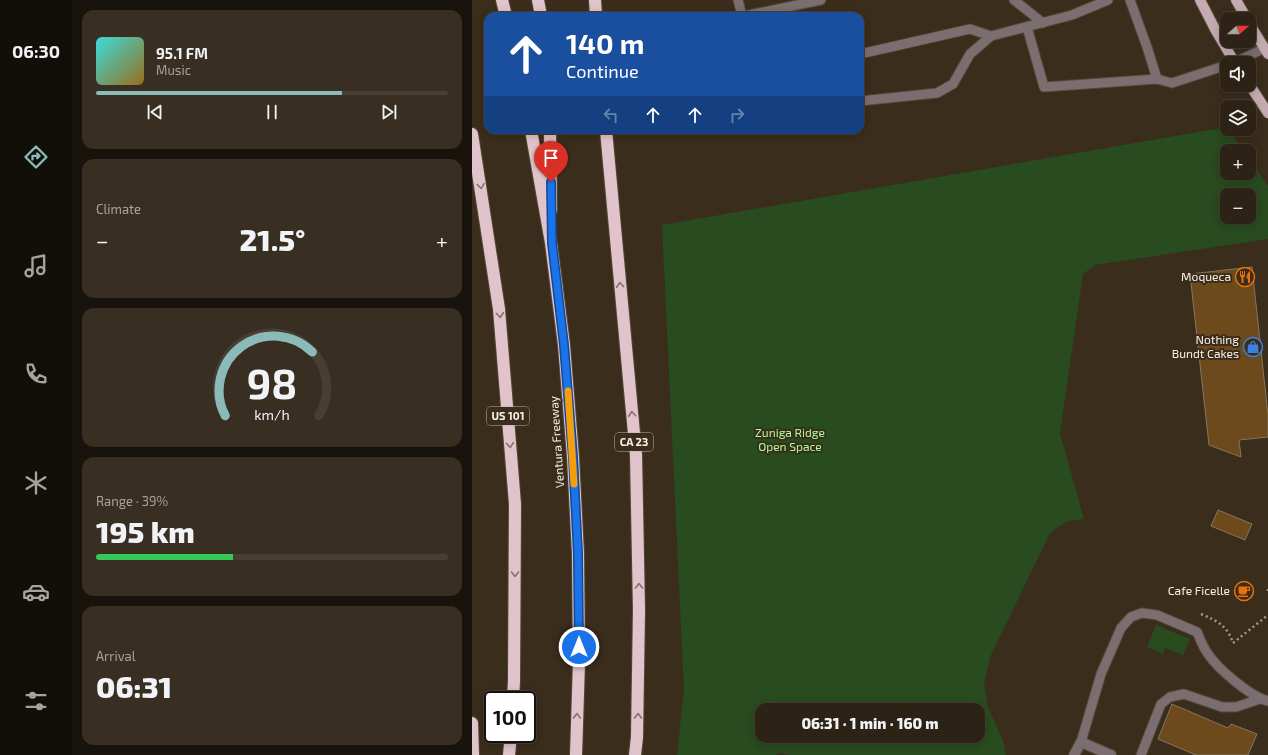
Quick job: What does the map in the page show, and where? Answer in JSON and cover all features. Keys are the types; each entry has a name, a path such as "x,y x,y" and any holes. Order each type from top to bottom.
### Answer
{"highway":[{"path":"502,0 505,12"},
{"path":"538,0 540,12"},
{"path":"595,0 596,12"},
{"name":"US 101","path":"472,134 500,309 515,504 513,691"},
{"name":"Ventura Freeway","path":"532,134 552,243 564,345 573,457 578,554 579,662 576,755"},
{"path":"550,134 552,243"},
{"name":"CA 23","path":"606,134 636,455 639,610 636,755"},
{"path":"472,722 473,755"},
{"path":"509,755 510,743"}],"main road":[{"path":"1200,0 1229,56"},
{"path":"1236,0 1243,12"},
{"path":"1256,35 1266,51"},
{"path":"1254,92 1268,113"}],"street":[{"path":"1074,755 1081,742 1111,755"}],"lane":[{"path":"738,0 742,12"},
{"path":"762,12 821,0"},
{"path":"1014,0 1043,23"},
{"path":"864,101 936,93 953,84 970,54 991,36 1072,16 1108,0"},
{"path":"1130,0 1157,79"},
{"path":"1027,27 1044,87 1157,79 1172,83 1220,67"},
{"path":"864,53 970,29 991,36"},
{"path":"1252,56 1266,51"},
{"path":"1081,742 1101,674 1121,628 1131,617 1142,613 1157,615 1197,632 1207,654 1221,669 1264,700"},
{"path":"1141,755 1161,704 1170,697 1184,694 1222,707 1236,707 1264,700"}],"path":[{"path":"1201,614 1219,622 1230,634 1233,643 1268,615"}],"green space":[{"name":"Zuniga Ridge Open Space","path":"1220,128 1220,136 1233,136 1238,144 1220,144 1220,180 1256,180 1256,169 1268,186 1268,239 1095,265 1083,274 1060,433 1084,519 1067,521 1050,533 990,657 984,684 988,707 1004,743 1006,755 790,755 778,753 776,755 677,755 684,690 662,225"},
{"path":"1156,625 1190,639 1183,655 1165,648 1163,654 1147,647"}],"building":[{"path":"1252,267 1268,415 1268,437 1239,440 1241,457 1209,445 1190,274"},
{"path":"1218,510 1252,524 1245,540 1211,526"},
{"path":"1172,704 1228,728 1231,724 1257,734 1248,755 1196,755 1158,739"}],"slow traffic":[{"path":"568,391 574,484"}],"place":[{"name":"Moqueca","path":"1245,277"},
{"name":"Nothing Bundt Cakes","path":"1253,347"},
{"name":"Cafe Ficelle","path":"1244,591"}],"route":[{"path":"551,182 552,243 564,345 573,457 578,554 579,647"}]}
